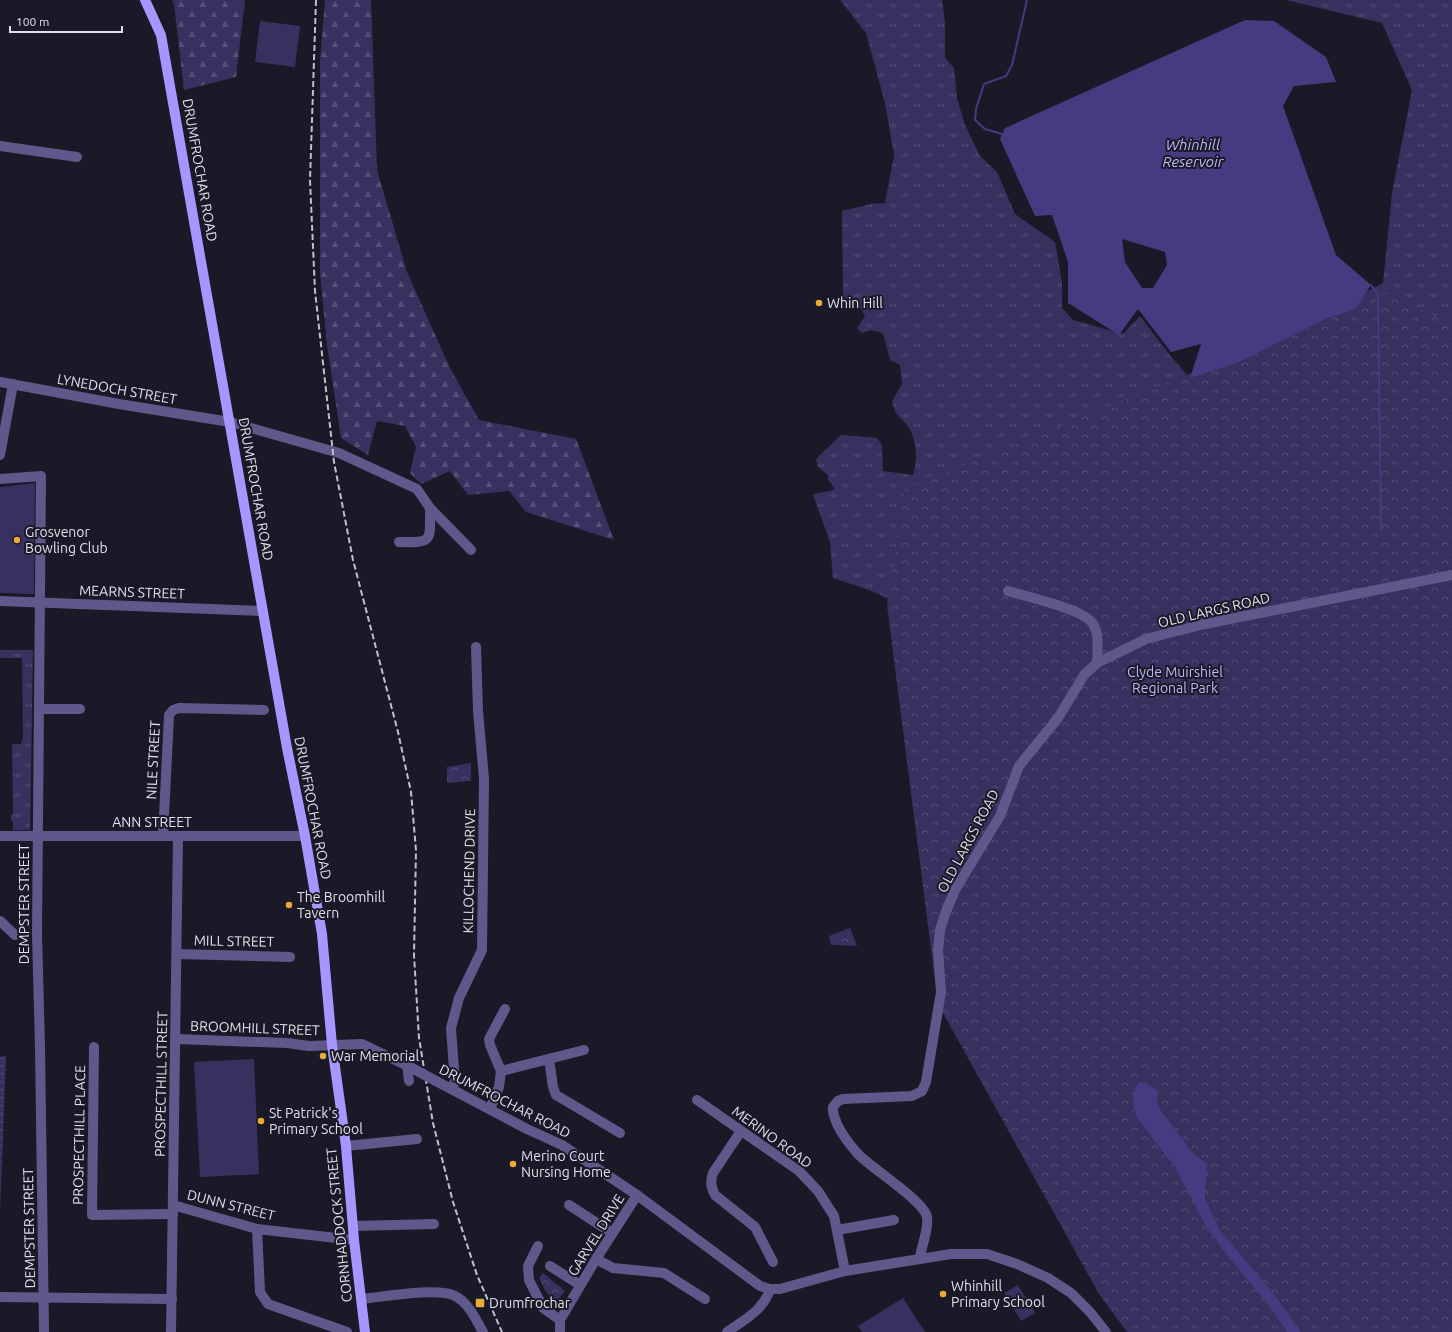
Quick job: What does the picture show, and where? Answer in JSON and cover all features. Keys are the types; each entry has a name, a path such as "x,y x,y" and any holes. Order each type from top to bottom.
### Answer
{"main road":[{"name":"DRUMFROCHAR ROAD","path":"145,0 161,35 287,748 305,836 322,934 332,1045"},
{"name":"CORNHADDOCK STREET","path":"332,1045 346,1146 352,1226 365,1332"}],"street":[{"path":"0,146 77,157"},
{"name":"LYNEDOCH STREET","path":"0,382 119,404 230,422 339,452 417,489 430,508 471,550"},
{"path":"0,455 13,384"},
{"name":"DEMPSTER STREET","path":"0,479 41,476 37,934 44,1332"},
{"path":"399,542 422,543 425,540 430,534 430,508"},
{"name":"OLD LARGS ROAD","path":"920,1259 920,1248 926,1233 927,1216 919,1205 858,1154 841,1132 833,1115 833,1107 838,1101 842,1100 912,1096 922,1091 926,1082 941,992 938,950 940,930 945,914 956,890 1000,816 1019,766 1058,718 1084,675 1097,663 1146,640 1200,625 1452,576"},
{"path":"1008,591 1080,613 1093,623 1097,634 1097,663"},
{"name":"MEARNS STREET","path":"0,601 263,611"},
{"name":"KILLOCHEND DRIVE","path":"450,1088 455,1083 451,1028 459,998 482,950 484,779 478,711 476,647"},
{"name":"NILE STREET","path":"163,836 169,715 173,710 179,708 264,710"},
{"path":"39,709 80,710"},
{"name":"ANN STREET","path":"0,836 305,836"},
{"name":"PROSPECTHILL STREET","path":"171,1332 178,836"},
{"path":"0,921 15,935"},
{"name":"MILL STREET","path":"177,954 290,957"},
{"path":"490,1109 499,1087 501,1071 489,1039 505,1009"},
{"name":"BROOMHILL STREET","path":"176,1040 287,1043 309,1046 332,1045"},
{"name":"DRUMFROCHAR ROAD","path":"332,1045 362,1044 409,1066 527,1129 562,1145 637,1195 751,1281 770,1289"},
{"name":"PROSPECTHILL PLACE","path":"94,1046 92,1215 173,1210"},
{"path":"501,1071 584,1050"},
{"path":"549,1059 553,1087 556,1095 620,1133"},
{"path":"409,1066 409,1081"},
{"name":"MERINO ROAD","path":"697,1100 799,1171 818,1191 828,1204 834,1216 845,1271"},
{"path":"741,1131 713,1173 711,1189 715,1195 755,1227 773,1262"},
{"path":"346,1146 417,1139"},
{"name":"GARVEL DRIVE","path":"560,1332 560,1320 612,1233 637,1195"},
{"path":"569,1205 612,1233"},
{"name":"DUNN STREET","path":"173,1210 257,1229 354,1240"},
{"path":"837,1230 894,1220"},
{"path":"352,1226 434,1224"},
{"path":"257,1229 260,1292 263,1299 268,1304 346,1332"},
{"path":"538,1246 528,1266 529,1280 543,1308 560,1320"},
{"path":"727,1332 757,1311 767,1298 770,1289 780,1289 845,1271 951,1254 987,1254 1017,1264 1048,1278 1071,1293 1090,1312 1106,1332"},
{"path":"596,1259 613,1268 664,1273 705,1299"},
{"path":"550,1266 580,1285"},
{"path":"361,1299 432,1293 448,1294 456,1297 471,1310 483,1332"},
{"path":"0,1297 172,1299"}],"green space":[{"path":"172,0 245,0 236,77 184,90 174,4"},
{"path":"325,0 371,0 377,170 407,272 450,368 479,420 576,439 614,540 526,512 509,491 468,495 450,471 421,484 410,473 416,447 405,426 377,421 368,455 341,438 327,345 320,273 320,62"},
{"path":"840,0 942,0 945,23 945,58 954,68 957,98 965,125 980,156 997,172 1015,214 1055,242 1062,283 1062,308 1073,320 1123,334 1140,316 1193,382 1383,283 1392,193 1412,90 1382,23 1286,0 1452,0 1452,569 901,605 872,591 833,578 830,542 813,495 835,489 827,478 829,476 818,467 816,460 841,435 877,438 882,445 883,471 913,475 916,462 916,448 910,429 897,414 892,401 902,384 900,365 890,360 883,333 871,330 862,333 857,328 865,316 862,310 843,297 842,211 871,204 885,203 894,155 885,103 866,33"},
{"path":"260,21 300,26 295,67 255,62"},
{"name":"Clyde Muirshiel Regional Park","path":"1391,292 1452,326 1452,1332 1127,1332 1099,1294 938,1004 887,605 905,489"},
{"name":"Grosvenor Bowling Club","path":"35,483 34,594 0,593 0,487"},
{"path":"0,650 33,650 30,830 13,830 13,822 11,820 11,815 13,814 12,744 21,744 23,737 22,658 0,658"},
{"path":"471,763 471,781 447,783 447,767"},
{"path":"850,928 857,946 831,945 829,936"},
{"path":"6,1056 0,1211 0,1057"},
{"path":"254,1059 259,1174 200,1177 194,1062"},
{"path":"543,1273 565,1291 556,1302 546,1292 539,1278"},
{"path":"1018,1285 1035,1313 1021,1321 1004,1293"},
{"path":"903,1298 925,1332 862,1332 858,1326"}],"water":[{"name":"Whinhill Reservoir","path":"1245,20 1274,21 1326,57 1336,82 1294,86 1283,106 1336,255 1371,285 1355,309 1323,320 1237,363 1190,378 1201,344 1171,352 1138,309 1119,335 1068,303 1068,262 1052,215 1035,216 1000,139 1005,128","holes":["1122,239 1165,252 1167,265 1153,288 1142,288 1125,262"]},
{"path":"1138,1082 1158,1090 1157,1102 1159,1108 1192,1152 1207,1164 1205,1199 1219,1229 1275,1296 1301,1332 1287,1332 1272,1309 1227,1255 1207,1228 1175,1167 1138,1119 1134,1109 1133,1096"}],"waterway":[{"path":"1002,134 985,129 975,120 976,109 984,84 1006,76 1012,65 1027,0"},
{"path":"1371,285 1378,295 1381,530"}],"railway":[{"path":"316,0 310,180 315,291 334,462 353,560 398,732 411,792 416,850 414,955 419,1038 433,1123 453,1202 477,1275 502,1332"}],"place":[{"name":"Whin Hill","path":"819,303"},
{"name":"Grosvenor Bowling Club","path":"17,540"},
{"name":"The Broomhill Tavern","path":"289,905"},
{"name":"War Memorial","path":"323,1056"},
{"name":"St Patrick's Primary School","path":"261,1121"},
{"name":"Merino Court Nursing Home","path":"513,1164"},
{"name":"Whinhill Primary School","path":"943,1294"},
{"name":"Drumfrochar","path":"480,1303"}]}
